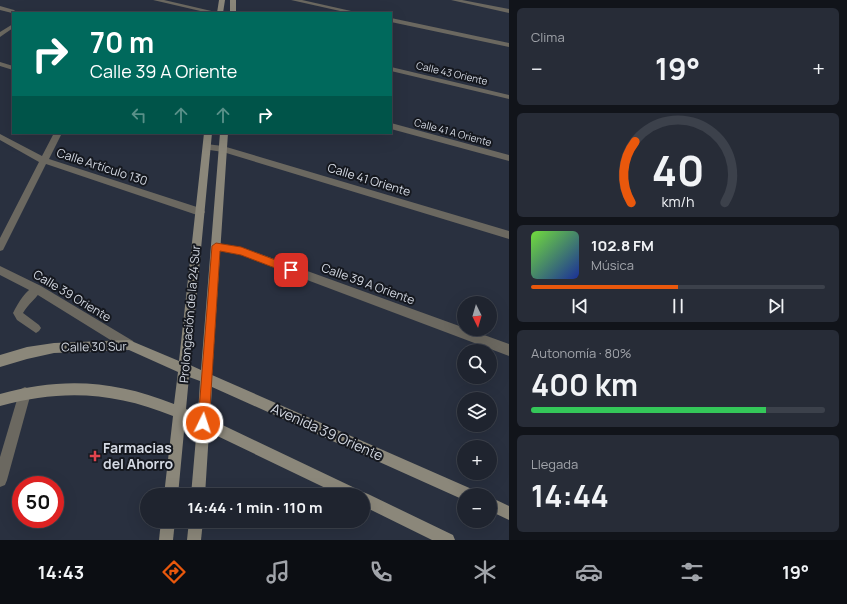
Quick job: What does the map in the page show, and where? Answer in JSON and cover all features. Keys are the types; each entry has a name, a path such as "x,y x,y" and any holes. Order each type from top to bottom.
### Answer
{"main road":[{"path":"220,12 222,0"},
{"path":"232,12 233,0"},
{"name":"Prolongación de la 24 Sur","path":"172,488 208,134"},
{"name":"Prolongación de la 24 Sur","path":"198,488 224,134"},
{"name":"Calle 30 Sur","path":"0,361 27,353 54,348 129,345 185,370"},
{"name":"Avenida 39 Oriente","path":"185,370 457,490"},
{"path":"0,400 26,393 55,389 84,388 110,391 135,397 203,423 339,488"},
{"path":"370,502 448,540"},
{"path":"497,507 509,513"},
{"path":"166,540 167,528"},
{"path":"194,540 195,528"}],"street":[{"path":"156,0 212,12"},
{"path":"294,0 352,12"},
{"path":"454,0 509,11"},
{"path":"0,8 12,11"},
{"path":"392,20 509,45"},
{"path":"0,64 12,68"},
{"name":"Calle 43 Oriente","path":"392,69 509,97"},
{"name":"Calle 41 A Oriente","path":"392,126 509,158"},
{"path":"0,247 57,134"},
{"name":"Calle Artículo 130","path":"0,137 43,160 200,212"},
{"name":"Calle 41 Oriente","path":"206,147 223,149 509,235"},
{"name":"Calle 39 A Oriente","path":"216,246 241,251 509,350"},
{"name":"Calle 39 Oriente","path":"0,270 37,289 129,345"},
{"path":"0,480 26,393"}],"lane":[{"path":"0,35 12,27"},
{"path":"36,328 20,317 18,313 24,302 37,289"}],"place":[{"name":"Farmacias del Ahorro","path":"95,456"}],"route":[{"path":"203,423 216,246 241,251 291,270"}]}
